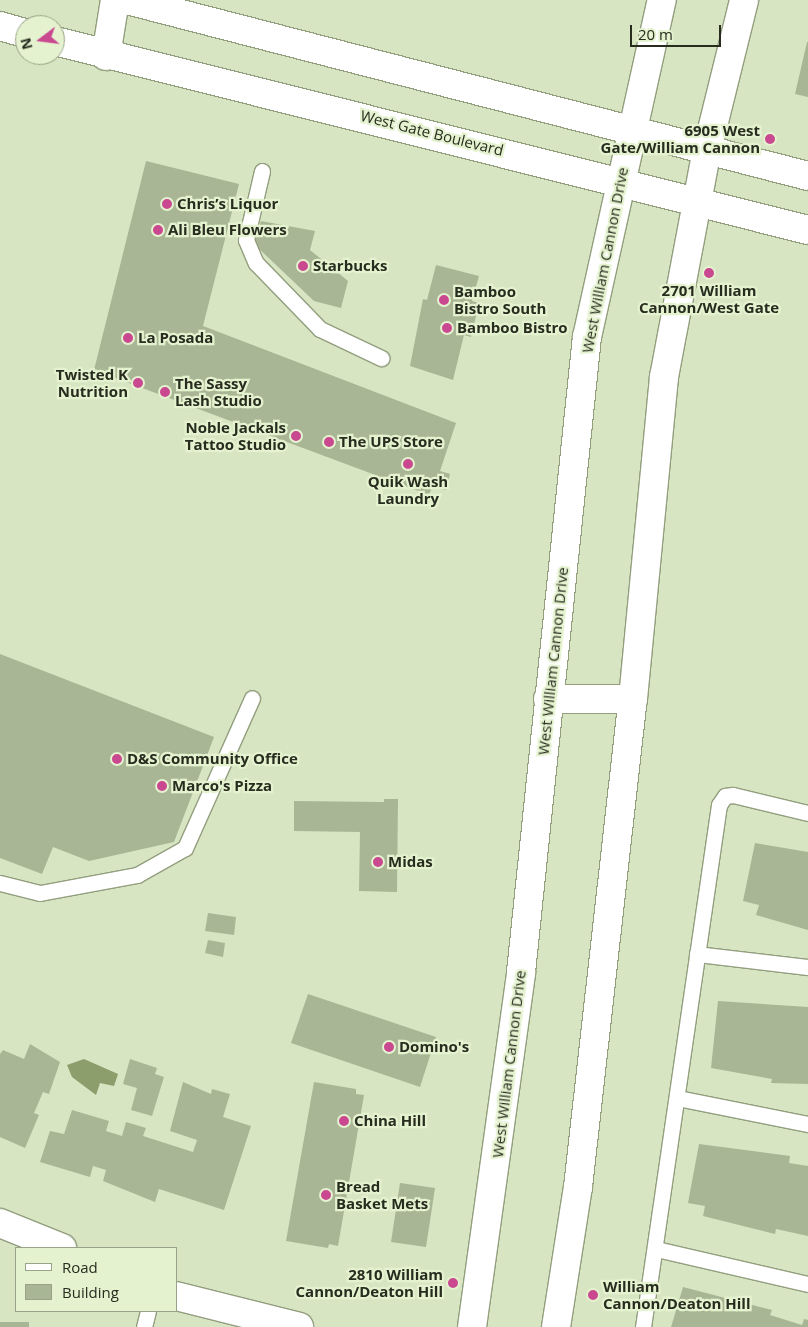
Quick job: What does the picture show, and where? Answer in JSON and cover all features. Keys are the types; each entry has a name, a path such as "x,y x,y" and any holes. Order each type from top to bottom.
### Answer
{"main road":[{"path":"106,56 115,0"},
{"path":"127,0 808,176"},
{"name":"West William Cannon Drive","path":"472,1327 520,982 548,699 588,337 619,180 662,0"},
{"path":"556,1327 578,1187 633,699 664,377 707,150 744,0"},
{"path":"0,26 15,30"},
{"name":"West Gate Boulevard","path":"65,44 106,56 619,180 808,230"},
{"path":"548,699 633,699"},
{"path":"0,1222 60,1247"},
{"path":"178,1297 299,1327"}],"lane":[{"path":"262,171 246,240 256,263 320,329 381,358"},
{"path":"0,883 40,893 137,875 185,848 252,698"},
{"path":"643,1327 678,1098 719,805 725,796 808,813"},
{"path":"697,954 808,967"},
{"path":"678,1098 808,1124"},
{"path":"656,1249 808,1284"},
{"path":"144,1327 148,1312"}],"shaded area":[{"path":"84,1059 118,1074 114,1086 100,1083 96,1095 72,1077 67,1065"}],"building":[{"path":"808,42 808,97 795,94"},
{"path":"146,161 239,184 203,326 456,423 440,471 450,474 446,490 432,487 429,495 94,370"},
{"name":"Starbucks","path":"261,221 315,231 310,250 348,281 341,308 314,301 254,244"},
{"name":"Bamboo Bistro","path":"436,265 479,276 472,301 479,303 471,337 464,335 453,380 410,366 423,299 427,300"},
{"path":"0,654 214,737 174,842 89,861 53,847 42,874 0,858"},
{"name":"Midas","path":"384,799 398,799 397,892 359,891 360,832 294,831 294,801 384,802"},
{"path":"755,843 808,852 808,930 756,915 759,905 743,901"},
{"path":"208,913 236,917 234,935 205,931"},
{"path":"208,940 225,943 223,957 205,953"},
{"path":"308,994 436,1037 420,1087 291,1043"},
{"path":"718,1001 808,1007 808,1084 771,1083 772,1079 711,1068"},
{"path":"30,1044 60,1062 49,1094 43,1092 34,1113 39,1115 25,1148 0,1137 0,1054 3,1050 24,1059"},
{"path":"130,1059 157,1068 155,1074 164,1077 152,1116 131,1110 137,1088 123,1084"},
{"path":"183,1082 211,1094 212,1089 230,1094 223,1117 251,1126 224,1210 159,1189 155,1202 103,1181 106,1170 93,1166 90,1177 40,1162 50,1131 64,1134 72,1110 109,1121 106,1131 122,1136 126,1122 146,1128 143,1136 193,1152 197,1140 170,1131"},
{"path":"314,1082 356,1089 356,1094 364,1095 338,1246 329,1244 328,1248 286,1241"},
{"path":"699,1144 790,1156 789,1163 808,1166 808,1236 776,1229 775,1234 703,1216 705,1206 688,1203"},
{"path":"400,1183 435,1188 426,1247 391,1242"},
{"path":"683,1287 772,1310 770,1315 802,1325 804,1319 808,1320 808,1327 671,1327"},
{"path":"0,1322 29,1322 29,1327 0,1327"}],"place":[{"name":"6905 West Gate/William Cannon","path":"770,139"},
{"name":"Chris’s Liquor","path":"167,204"},
{"name":"Ali Bleu Flowers","path":"158,230"},
{"name":"Starbucks","path":"303,266"},
{"name":"2701 William Cannon/West Gate","path":"709,273"},
{"name":"Bamboo Bistro South","path":"444,300"},
{"name":"Bamboo Bistro","path":"447,328"},
{"name":"La Posada","path":"128,338"},
{"name":"Twisted K Nutrition","path":"138,383"},
{"name":"The Sassy Lash Studio","path":"165,392"},
{"name":"Noble Jackals Tattoo Studio","path":"296,436"},
{"name":"The UPS Store","path":"329,442"},
{"name":"Quik Wash Laundry","path":"408,464"},
{"name":"D&S Community Office","path":"117,759"},
{"name":"Marco's Pizza","path":"162,786"},
{"name":"Midas","path":"378,862"},
{"name":"Domino's","path":"389,1047"},
{"name":"China Hill","path":"344,1121"},
{"name":"Bread Basket Mets","path":"326,1195"},
{"name":"2810 William Cannon/Deaton Hill","path":"453,1283"},
{"name":"William Cannon/Deaton Hill","path":"593,1295"}]}
